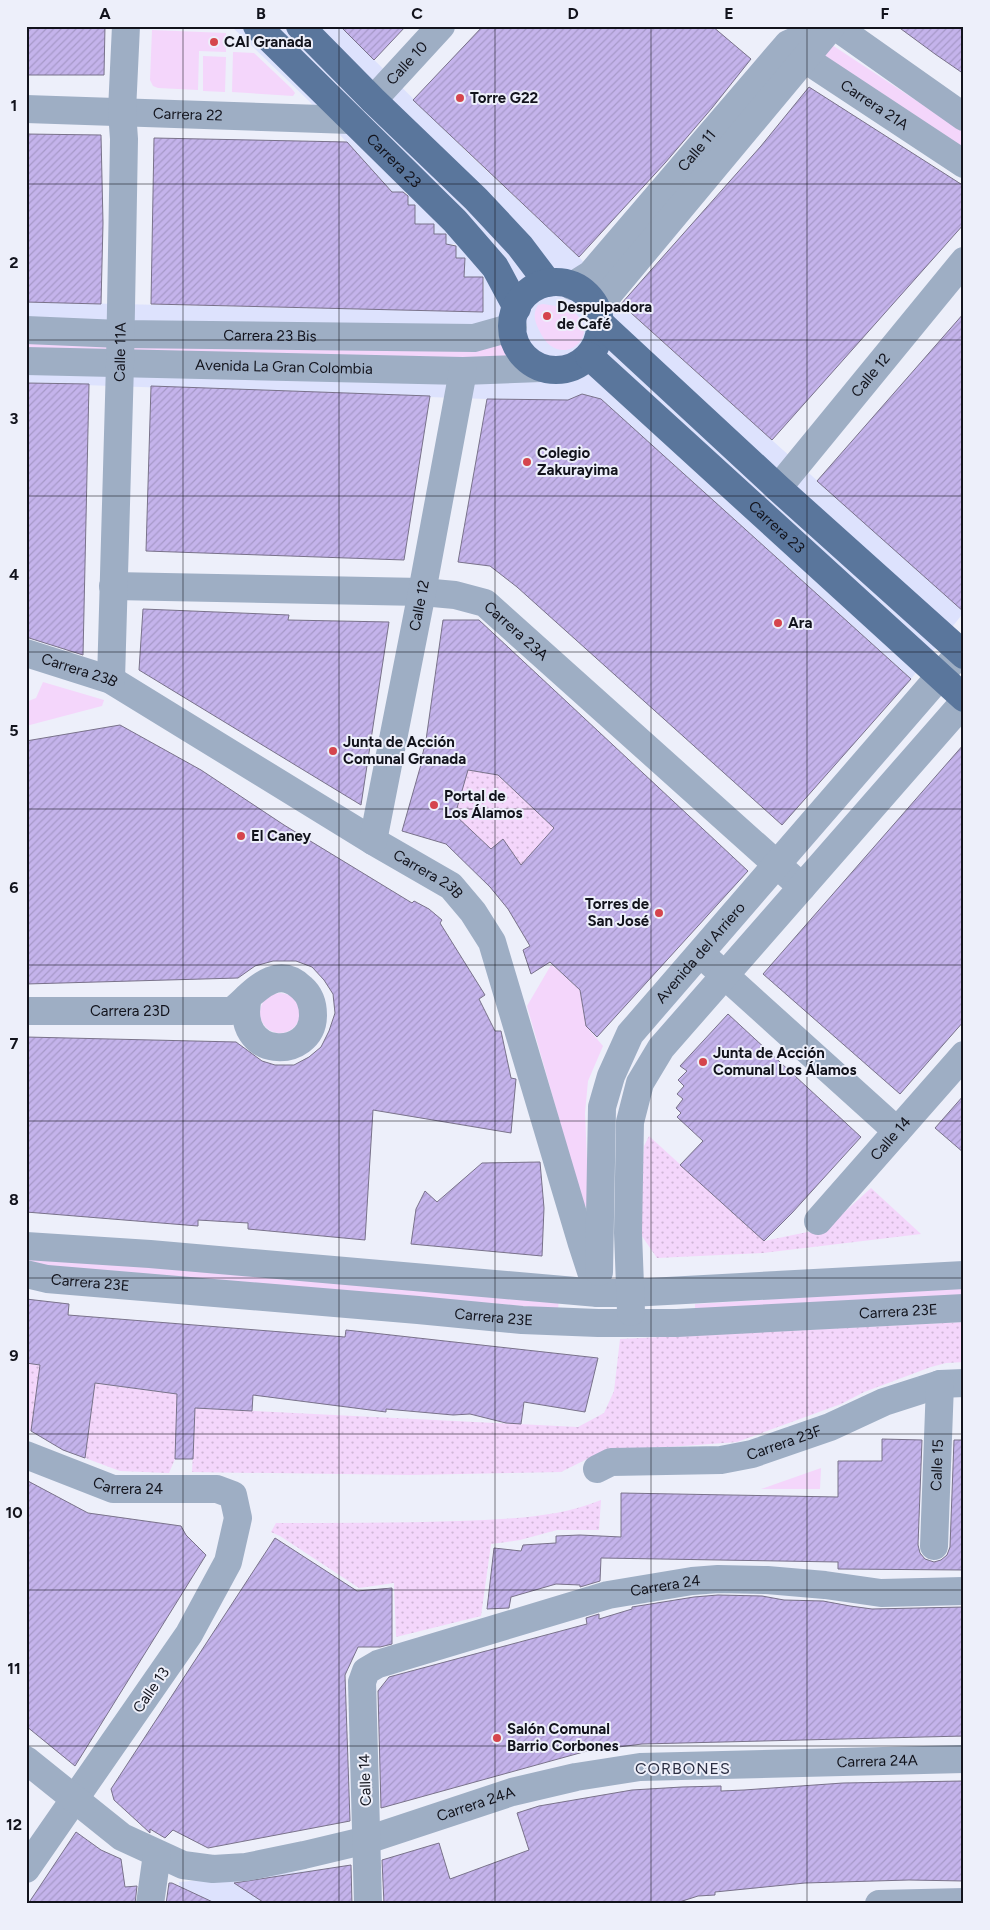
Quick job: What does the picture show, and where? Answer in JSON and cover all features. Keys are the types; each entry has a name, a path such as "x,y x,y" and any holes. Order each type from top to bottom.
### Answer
{"main road":[{"name":"Carrera 23","path":"257,26 455,221 495,267 515,318"},
{"name":"Carrera 23","path":"300,26 560,284"},
{"path":"560,284 584,293 598,315 599,335 595,347 588,356 573,367 555,371 541,368 529,361 520,350 514,337 515,318 524,297 534,289 560,284"},
{"name":"Carrera 23","path":"598,315 778,488 963,652"},
{"name":"Carrera 23","path":"588,356 964,700"}],"street":[{"name":"Calle 11A","path":"111,680 120,364 124,139 122,111 126,26"},
{"name":"Calle 10","path":"373,100 441,26"},
{"name":"Calle 11","path":"560,284 591,274 797,51 832,26"},
{"path":"832,26 964,117"},
{"name":"Calle 11","path":"598,315 797,51"},
{"name":"Carrera 21A","path":"797,51 964,164"},
{"name":"Carrera 22","path":"26,109 351,120"},
{"name":"Calle 12","path":"778,488 964,261"},
{"name":"Carrera 23 Bis","path":"26,330 120,334 474,338 515,318"},
{"name":"Avenida La Gran Colombia","path":"26,361 463,371 541,368"},
{"name":"Calle 12","path":"373,841 463,371"},
{"name":"Carrera 23A","path":"113,586 422,592 455,595 484,603 802,887"},
{"name":"Avenida del Arriero","path":"598,1324 602,1107 611,1076 630,1034 939,677 963,652"},
{"name":"Carrera 23B","path":"26,653 111,680 373,841 451,886 473,912 492,942 598,1293"},
{"path":"631,1323 628,1233 630,1122 640,1083 661,1048 964,700"},
{"path":"701,954 896,1131"},
{"name":"Carrera 23D","path":"26,1011 242,1010"},
{"path":"630,1034 661,1048"},
{"name":"Calle 14","path":"818,1221 964,1055"},
{"name":"Carrera 23E","path":"26,1246 340,1270 598,1293 630,1293 964,1275"},
{"name":"Carrera 23E","path":"26,1274 47,1279 522,1320 598,1324 756,1320 964,1308"},
{"name":"Carrera 23F","path":"598,1469 611,1462 721,1460 752,1454 830,1427 884,1402 952,1383"},
{"name":"Calle 15","path":"934,1546 952,1383"},
{"name":"Carrera 24","path":"26,1455 113,1489 217,1490 233,1495"},
{"name":"Calle 13","path":"26,1869 189,1634 228,1562 238,1518 233,1495"},
{"name":"Carrera 24","path":"378,1664 608,1595 692,1581 718,1579 767,1580 825,1585 881,1593 964,1591"},
{"name":"Calle 14","path":"368,1904 362,1682 366,1671 378,1664"},
{"name":"Carrera 24A","path":"26,1760 122,1837 183,1865 221,1868 246,1867 367,1840 512,1792 576,1776 608,1771 640,1767 964,1759"},
{"path":"150,1904 157,1854"},
{"path":"879,1904 964,1902"}],"shaded area":[{"path":"231,26 340,26 472,157 579,257 621,305 964,612 911,679 600,399 582,394 568,400 487,399 26,383 26,302 483,312 484,278 464,277 465,258 456,258 456,244 446,244 434,234 434,224 415,224 415,205 408,205 408,192 392,192 309,101"},
{"path":"152,30 226,33 226,52 199,51 198,90 158,88 153,86 150,80"},
{"path":"826,41 964,132 964,152 817,55"},
{"path":"233,52 254,53 292,89 295,93 293,96 232,92"},
{"path":"203,56 226,57 225,92 203,91"},
{"path":"543,304 570,310 576,314 583,323 584,332 581,341 574,347 566,350 556,349 547,343 536,324 535,318 538,305"},
{"path":"26,338 113,341 112,354 26,353"},
{"path":"502,341 511,360 130,355 130,343"},
{"path":"43,682 104,700 102,706 26,726 26,702 36,698"},
{"path":"421,761 485,773 487,765 554,828 534,851 534,884 503,840 491,849 416,782"},
{"path":"551,965 580,990 586,1026 603,1046 588,1081 585,1113 589,1206 584,1207 527,1006"},
{"path":"284,993 291,996 297,1002 300,1013 299,1021 291,1030 284,1033 276,1033 269,1030 261,1021 260,1009 263,1002 272,994"},
{"path":"649,1136 764,1241 827,1228 871,1188 921,1234 763,1253 657,1258 637,1229 644,1146"},
{"path":"26,1255 559,1300 558,1309 26,1264"},
{"path":"964,1287 964,1295 695,1311 695,1304"},
{"path":"964,1322 964,1362 946,1363 931,1367 864,1392 841,1404 737,1442 616,1451 591,1457 561,1472 410,1475 192,1472 195,1412 177,1412 175,1459 169,1473 120,1471 85,1458 94,1392 38,1383 31,1431 26,1430 26,1363 43,1366 60,1379 215,1399 214,1409 578,1427 604,1413 614,1391 620,1339"},
{"path":"821,1468 820,1489 761,1489"},
{"path":"601,1500 599,1530 557,1530 520,1540 491,1544 481,1616 396,1637 394,1583 359,1588 271,1532 276,1523 436,1522 532,1516 568,1511"},
{"path":"316,1870 319,1904 181,1904 179,1882"}],"building":[{"path":"26,26 105,26 104,75 26,75"},
{"path":"340,26 406,26 374,60"},
{"path":"483,26 712,26 751,59 665,163 579,257 413,100"},
{"path":"897,26 964,26 964,74 935,54"},
{"path":"809,87 964,186 964,224 772,440 621,304 761,146"},
{"path":"26,134 101,135 103,223 101,304 26,302"},
{"path":"154,138 347,142 392,192 403,192 408,196 408,205 415,205 415,224 434,224 434,234 446,234 446,244 456,246 456,258 465,258 464,277 483,277 483,312 151,304"},
{"path":"964,313 964,612 817,481"},
{"path":"26,383 89,384 83,655 26,637"},
{"path":"151,386 430,396 404,560 146,551"},
{"path":"582,394 601,399 911,679 782,825 517,587 490,566 458,562 487,399 568,400"},
{"path":"143,609 289,615 288,620 389,622 361,805 139,670"},
{"path":"443,620 479,620 748,871 597,1037 586,1026 580,990 550,962 531,974 523,950 530,946 508,909 490,887 446,844 402,831 426,740","holes":["468,770 498,775 554,828 521,865 503,839 491,849 455,815"]},
{"path":"120,725 201,770 284,825 412,903 414,901 429,909 442,920 440,923 485,995 479,999 495,1031 501,1031 511,1078 516,1079 511,1133 373,1110 365,1240 248,1229 248,1223 198,1220 198,1226 26,1212 26,1037 236,1042 262,1061 275,1065 294,1065 309,1057 321,1047 335,1013 333,994 324,980 312,967 296,961 273,961 255,966 238,978 26,984 26,741"},
{"path":"964,744 964,1021 900,1094 763,974"},
{"path":"728,1014 861,1137 764,1241 680,1165 703,1141 677,1117 681,1113 676,1108 683,1099 677,1094 684,1086 678,1080 687,1071 680,1066"},
{"path":"964,1095 964,1153 935,1128"},
{"path":"540,1162 544,1208 542,1256 411,1244 416,1209 425,1191 437,1202 482,1163"},
{"path":"26,1299 69,1304 68,1315 345,1337 346,1330 598,1358 585,1412 524,1402 521,1424 506,1423 470,1414 453,1415 386,1409 386,1412 253,1395 252,1411 195,1408 193,1459 175,1459 177,1394 95,1383 85,1458 63,1450 31,1431 40,1365 26,1363"},
{"path":"882,1439 922,1440 918,1545 920,1553 925,1559 934,1562 941,1560 947,1555 950,1547 954,1440 964,1440 964,1570 838,1569 838,1562 601,1558 600,1581 580,1587 580,1585 556,1584 511,1597 509,1608 487,1609 494,1548 521,1551 523,1545 556,1543 556,1536 621,1537 621,1493 838,1497 838,1461 882,1461"},
{"path":"26,1480 88,1513 181,1526 186,1535 206,1555 75,1766 26,1726"},
{"path":"275,1538 357,1591 392,1588 392,1644 380,1647 358,1647 345,1675 350,1821 208,1848 173,1830 165,1838 150,1829 150,1833 114,1800 111,1789"},
{"path":"718,1595 762,1596 784,1600 823,1601 872,1609 964,1607 964,1736 642,1744 587,1751 381,1808 378,1691 389,1677 587,1624 586,1618 599,1614 599,1619 632,1609 632,1607"},
{"path":"964,1781 964,1881 909,1880 805,1883 715,1892 715,1895 698,1896 673,1904 384,1904 382,1860 439,1843 450,1879 529,1850 517,1813 539,1806 632,1790 682,1787 721,1786 721,1791 843,1783"},
{"path":"76,1832 101,1850 121,1859 125,1887 137,1886 135,1904 28,1904"},
{"path":"351,1865 352,1904 266,1904 234,1883"},
{"path":"169,1883 172,1883 217,1904 166,1904"}],"place":[{"name":"CAI Granada","path":"214,42"},
{"name":"Torre G22","path":"460,98"},
{"name":"Despulpadora de Café","path":"547,316"},
{"name":"Colegio Zakurayima","path":"527,462"},
{"name":"Ara","path":"778,623"},
{"name":"Junta de Acción Comunal Granada","path":"333,751"},
{"name":"Portal de Los Álamos","path":"434,805"},
{"name":"El Caney","path":"241,836"},
{"name":"Torres de San José","path":"659,913"},
{"name":"Junta de Acción Comunal Los Álamos","path":"703,1062"},
{"name":"Salón Comunal Barrio Corbones","path":"497,1738"}],"district":[{"name":"CORBONES","path":"683,1768"}]}
